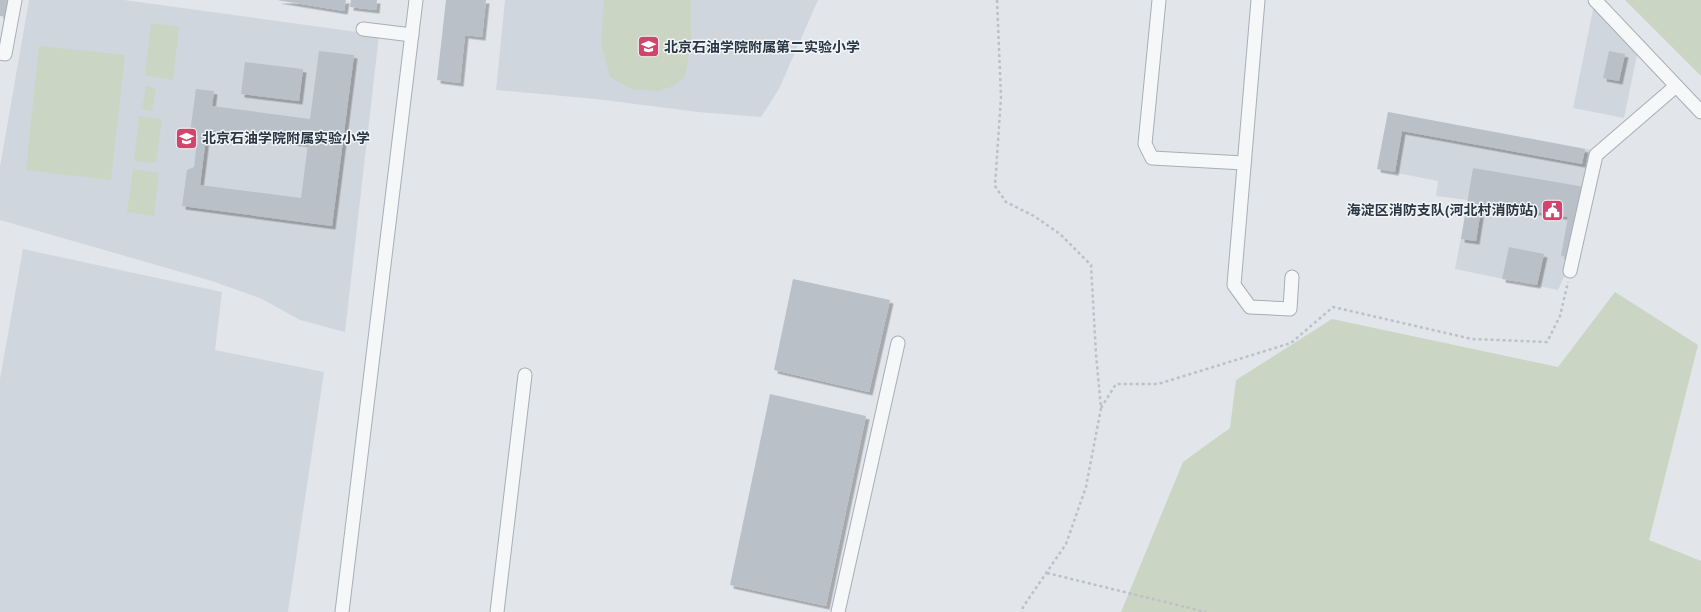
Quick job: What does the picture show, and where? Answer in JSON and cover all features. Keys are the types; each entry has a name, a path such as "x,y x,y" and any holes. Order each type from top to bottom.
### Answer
{"street":[{"path":"0,53 5,54 15,0"},
{"path":"342,612 416,0"},
{"path":"1159,0 1145,144 1152,158 1244,163"},
{"path":"1258,0 1234,284 1250,307 1290,309 1292,277"},
{"path":"1595,0 1701,112"},
{"path":"362,29 412,35"},
{"path":"1570,271 1596,155 1676,86"},
{"path":"838,612 898,343"},
{"path":"497,612 525,375"}],"path":[{"path":"997,0 1001,96 995,186 1006,202 1034,216 1060,234 1091,265 1096,354 1101,408 1086,487 1066,544 1023,607 1022,612"},
{"path":"1101,408 1116,384 1158,384 1291,343 1333,308 1472,339 1547,342 1560,316 1570,271"},
{"path":"1047,572 1206,612"}],"shaded area":[{"name":"北京石油学院附属实验小学","path":"29,0 124,0 379,35 345,332 300,320 262,299 212,281 0,220 0,167"},
{"name":"北京石油学院附属第二实验小学","path":"505,0 818,0 779,89 761,117 698,112 596,99 496,90"},
{"path":"1594,5 1637,55 1624,118 1573,108"},
{"path":"1388,112 1592,150 1573,258 1558,290 1455,269 1468,200 1436,196 1438,181 1377,169"},
{"path":"23,249 222,292 215,350 324,372 288,612 0,612 0,379"}],"green space":[{"path":"604,0 691,0 691,42 685,76 674,86 658,91 631,89 610,77 601,44"},
{"path":"1625,0 1701,0 1701,76"},
{"path":"151,23 179,27 173,80 145,75"},
{"path":"39,46 125,55 111,180 26,170"},
{"path":"146,86 156,88 152,111 142,109"},
{"path":"139,116 162,119 156,163 134,161"},
{"path":"133,169 159,173 154,216 127,212"},
{"path":"1615,292 1698,345 1649,540 1701,561 1701,612 1121,612 1183,462 1230,428 1236,380 1332,319 1558,367"}],"building":[{"path":"0,0 9,0 6,17 0,16"},
{"path":"277,0 346,0 344,11"},
{"path":"351,0 377,0 376,10 350,7"},
{"path":"446,0 486,0 482,37 465,35 460,83 437,80"},
{"path":"319,51 354,55 332,226 182,206 187,170 194,167 198,133 190,132 196,89 214,91 212,106 310,119","holes":["207,130 308,144 301,198 200,185"]},
{"path":"1609,51 1625,54 1619,81 1603,78"},
{"path":"245,62 303,69 299,101 241,94"},
{"path":"1388,112 1585,149 1582,164 1402,131 1395,172 1377,169"},
{"name":"海淀区消防支队(河北村消防站)","path":"1473,168 1585,187 1573,258 1561,256 1568,217 1482,203 1476,241 1461,239"},
{"path":"1509,247 1544,254 1537,285 1502,279"},
{"path":"793,279 890,300 869,392 774,370"},
{"path":"770,394 866,416 826,606 730,585"}],"place":[{"name":"北京石油学院附属第二实验小学","path":"649,47"},
{"name":"北京石油学院附属实验小学","path":"186,138"},
{"name":"海淀区消防支队(河北村消防站)","path":"1553,210"}]}
